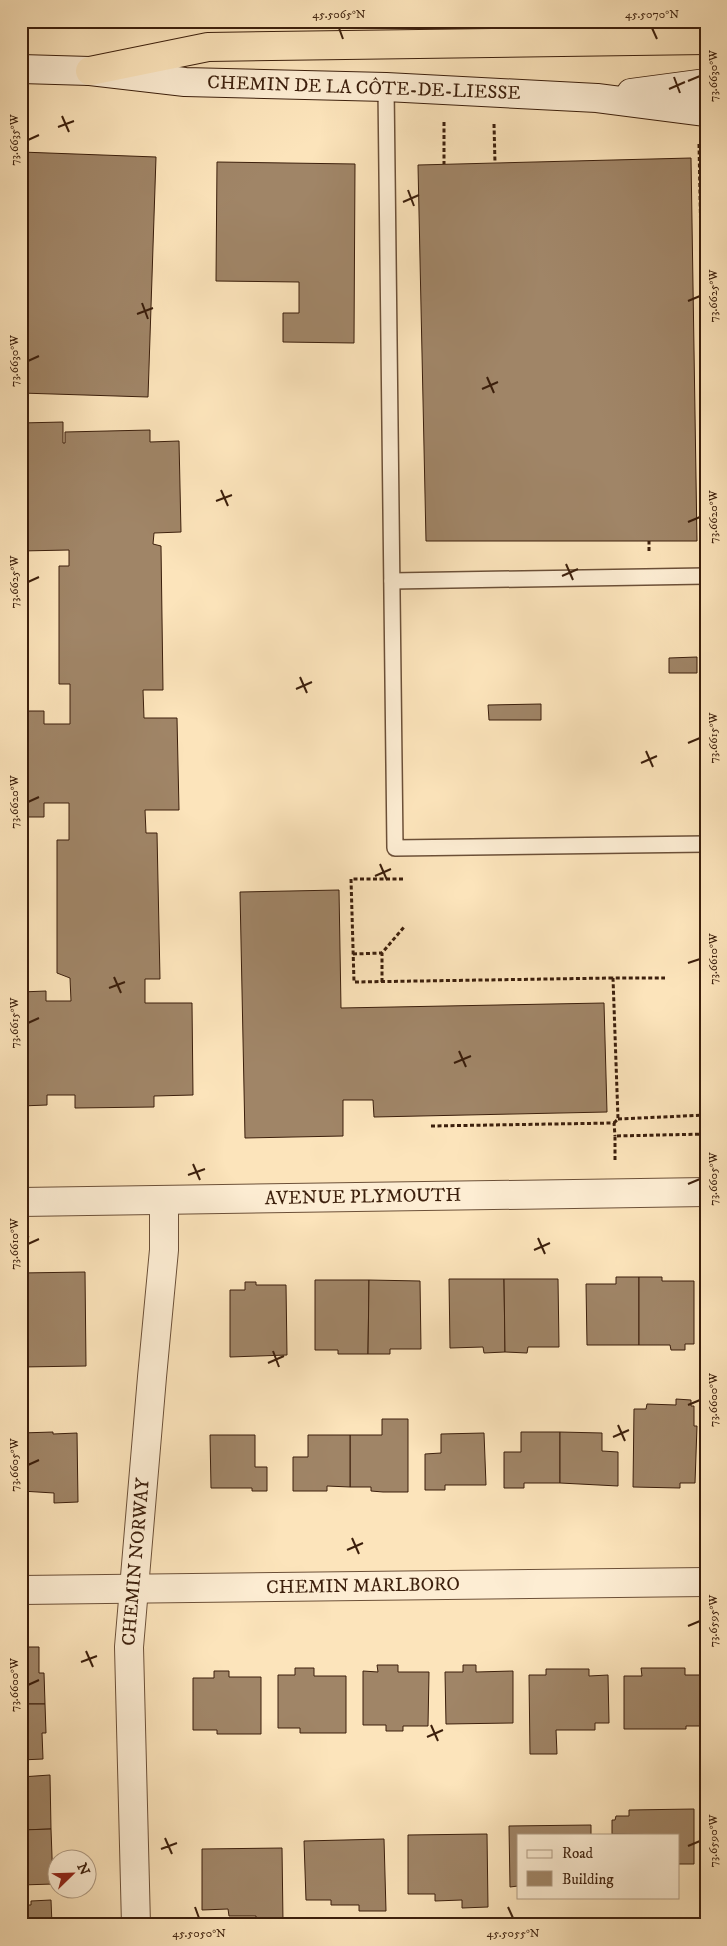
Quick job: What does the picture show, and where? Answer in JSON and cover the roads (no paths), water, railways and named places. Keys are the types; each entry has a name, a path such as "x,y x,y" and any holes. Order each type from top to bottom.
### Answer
{"highway":[{"path":"90,71 208,47 706,40"}],"street":[{"name":"CHEMIN DE LA CÔTE-DE-LIESSE","path":"21,69 90,71 185,82 386,87 598,98 703,124"},
{"path":"598,98 706,82"},
{"name":"AVENUE PLYMOUTH","path":"21,1202 706,1192"},
{"name":"CHEMIN NORWAY","path":"136,1925 128,1670 133,1590 164,1250 164,1200"},
{"name":"CHEMIN MARLBORO","path":"21,1590 706,1582"}],"lane":[{"path":"386,87 396,848 706,844"},
{"path":"392,581 706,576"}]}
